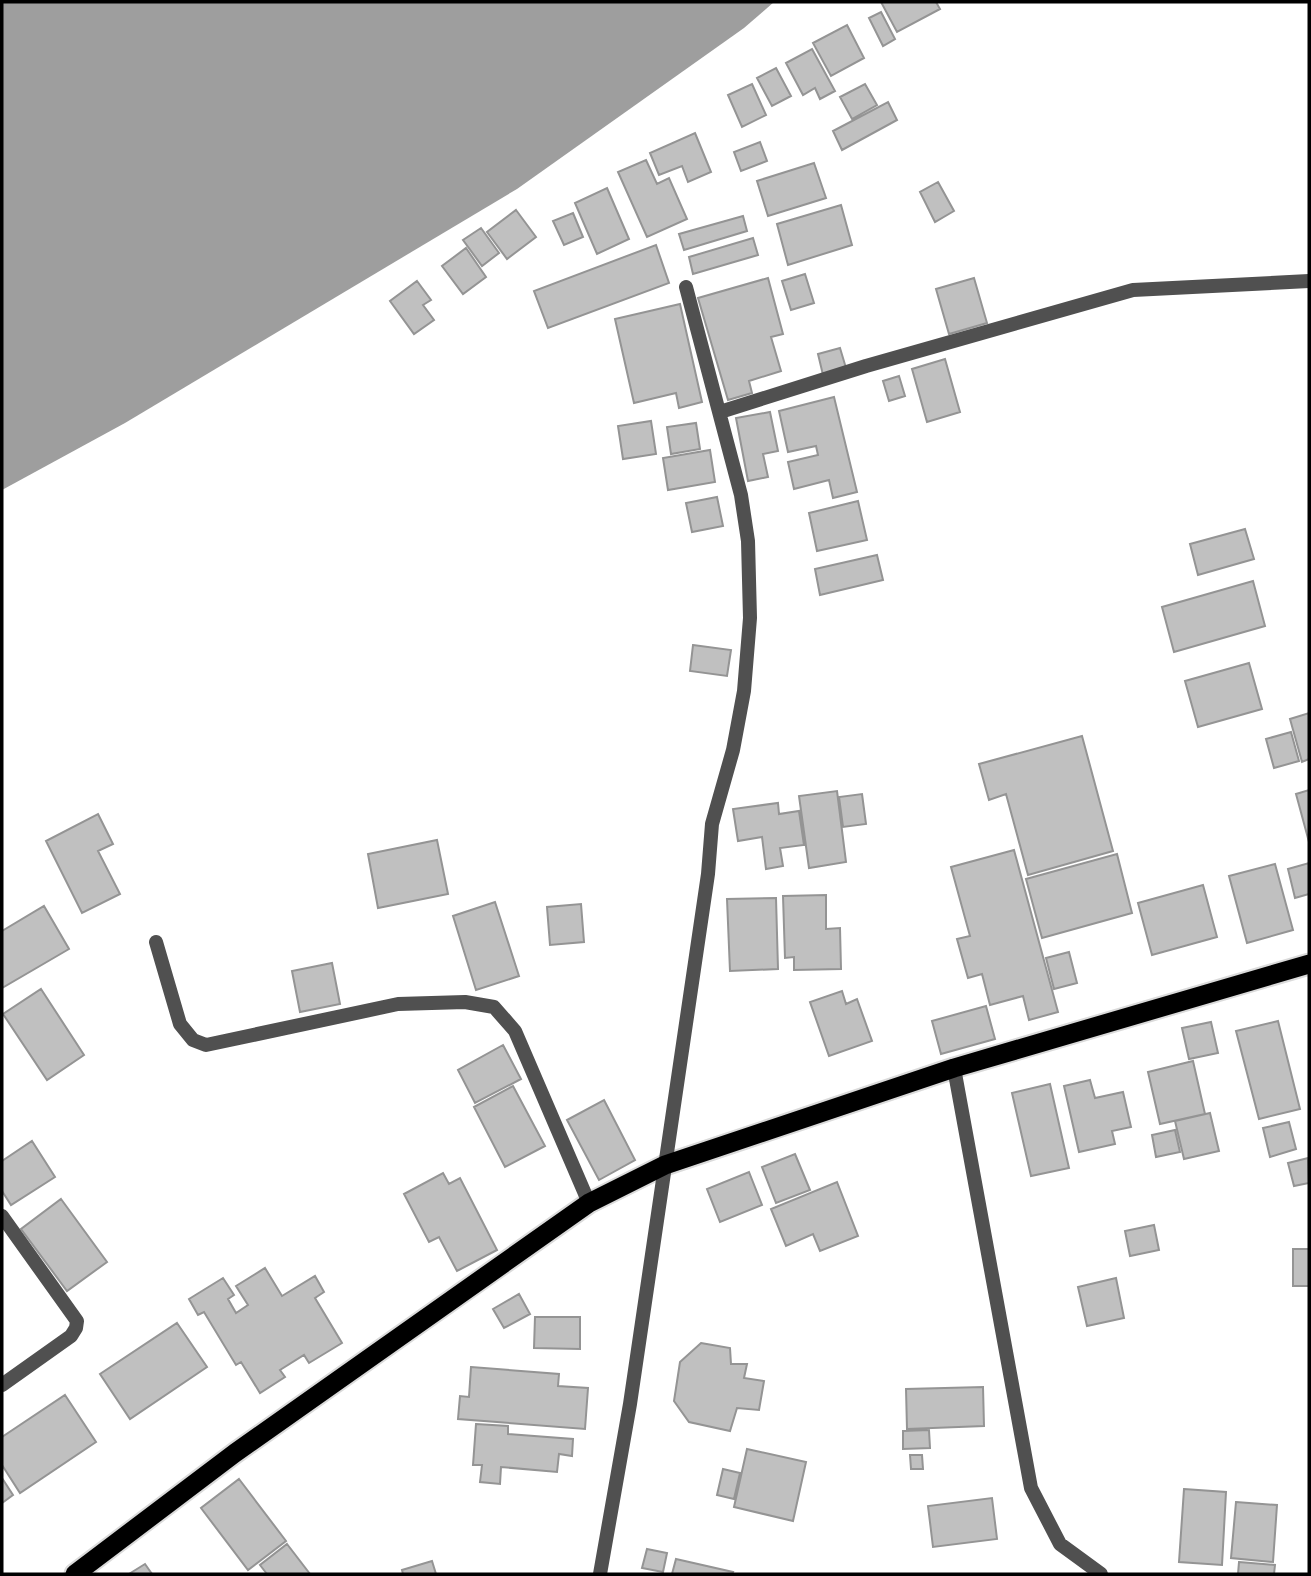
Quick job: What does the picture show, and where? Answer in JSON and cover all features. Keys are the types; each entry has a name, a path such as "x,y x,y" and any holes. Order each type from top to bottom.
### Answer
{"highway":[{"path":"75,1574 235,1452 589,1203 665,1165 954,1068 1309,964"}],"street":[{"path":"720,412 866,366 1133,290 1309,281"},
{"path":"600,1574 630,1404 708,874 712,824 739,720 749,630 748,541 741,495 686,286"},
{"path":"156,942 180,1024 193,1040 206,1045 398,1004 465,1002 495,1007 515,1031 589,1203"},
{"path":"954,1068 1031,1488 1060,1544 1101,1574"},
{"path":"2,1216 77,1321 71,1336 2,1385"}],"shaded area":[{"path":"2,2 774,2 744,28 517,189 125,423 2,490"}],"building":[{"path":"881,2 936,2 940,9 897,32"},
{"path":"881,12 895,39 883,46 869,18"},
{"path":"847,25 864,58 831,76 813,43"},
{"path":"812,49 835,91 820,99 815,88 803,95 786,63"},
{"path":"776,68 791,96 772,106 757,78"},
{"path":"752,84 766,115 742,127 728,95"},
{"path":"865,84 877,105 852,119 840,97"},
{"path":"888,102 897,120 842,150 833,131"},
{"path":"695,133 711,172 688,182 682,166 659,175 650,153"},
{"path":"760,142 767,161 741,171 734,152"},
{"path":"646,160 657,184 669,178 687,219 647,237 618,172"},
{"path":"814,163 826,198 768,216 757,181"},
{"path":"938,182 954,211 935,222 920,192"},
{"path":"607,188 629,239 597,254 575,203"},
{"path":"841,205 852,245 788,265 777,224"},
{"path":"516,210 536,237 507,259 487,232"},
{"path":"573,213 583,237 564,245 553,221"},
{"path":"743,216 747,231 684,250 679,234"},
{"path":"481,228 499,253 482,266 463,240"},
{"path":"753,238 758,255 693,274 689,257"},
{"path":"656,245 669,283 548,328 534,291"},
{"path":"466,248 486,277 463,294 442,266"},
{"path":"805,274 814,303 791,310 782,281"},
{"path":"768,278 783,334 771,337 781,371 749,381 752,393 728,400 698,298"},
{"path":"974,278 987,323 949,334 936,289"},
{"path":"417,281 431,300 423,305 434,320 414,334 390,301"},
{"path":"680,304 702,402 679,408 676,393 634,403 615,319"},
{"path":"840,348 846,368 823,375 818,354"},
{"path":"945,359 960,412 927,422 912,369"},
{"path":"899,376 905,396 889,401 883,381"},
{"path":"834,397 857,492 833,498 829,480 794,489 788,462 818,455 816,446 788,452 779,411"},
{"path":"770,412 778,451 763,454 768,477 748,481 736,418"},
{"path":"651,421 656,454 623,459 618,426"},
{"path":"696,423 700,449 671,454 667,427"},
{"path":"710,450 715,482 668,490 663,458"},
{"path":"717,497 723,526 692,532 686,503"},
{"path":"858,501 867,540 817,551 809,513"},
{"path":"1245,529 1254,559 1198,575 1190,544"},
{"path":"877,555 883,580 820,595 815,569"},
{"path":"1253,581 1265,626 1174,652 1162,607"},
{"path":"693,645 731,650 727,676 690,671"},
{"path":"1249,663 1262,709 1198,727 1185,681"},
{"path":"1309,713 1309,759 1302,762 1290,719"},
{"path":"1291,732 1299,761 1274,768 1266,739"},
{"path":"1082,736 1113,851 1028,875 1006,794 989,800 979,764"},
{"path":"1309,790 1309,842 1296,794"},
{"path":"837,791 846,862 809,868 799,796"},
{"path":"862,794 866,824 843,827 839,797"},
{"path":"778,803 779,814 799,811 804,845 780,848 783,866 766,869 762,837 738,841 733,809"},
{"path":"98,814 113,844 98,851 120,894 82,913 46,841"},
{"path":"437,840 448,894 378,908 368,854"},
{"path":"1014,850 1058,1012 1029,1020 1023,996 990,1005 982,974 968,978 957,939 970,936 951,867"},
{"path":"1117,854 1132,913 1042,938 1026,879"},
{"path":"1309,863 1309,894 1295,898 1288,869"},
{"path":"1275,864 1293,930 1247,943 1229,876"},
{"path":"1203,885 1217,937 1152,955 1138,903"},
{"path":"826,895 826,929 840,928 841,969 794,970 794,957 785,958 783,896"},
{"path":"776,898 778,969 730,971 727,899"},
{"path":"495,902 519,976 476,990 453,916"},
{"path":"581,904 584,942 550,945 547,907"},
{"path":"44,906 69,949 2,988 2,931"},
{"path":"1069,952 1077,983 1054,989 1046,958"},
{"path":"332,963 340,1004 300,1012 292,971"},
{"path":"41,989 84,1055 47,1080 3,1014"},
{"path":"842,991 846,1004 857,999 872,1041 829,1056 810,1002"},
{"path":"986,1006 995,1039 941,1054 932,1021"},
{"path":"1278,1021 1300,1109 1259,1119 1236,1031"},
{"path":"1211,1022 1218,1053 1189,1059 1182,1028"},
{"path":"503,1045 521,1079 475,1103 458,1070"},
{"path":"1193,1061 1205,1114 1160,1124 1148,1072"},
{"path":"1090,1080 1095,1098 1123,1092 1131,1127 1112,1131 1115,1144 1079,1152 1064,1086"},
{"path":"1050,1084 1069,1168 1031,1176 1012,1093"},
{"path":"513,1086 545,1146 505,1167 474,1107"},
{"path":"604,1100 635,1160 599,1180 567,1120"},
{"path":"1210,1113 1219,1151 1184,1159 1175,1121"},
{"path":"1289,1122 1296,1149 1270,1157 1263,1128"},
{"path":"1175,1130 1180,1152 1156,1157 1152,1135"},
{"path":"32,1141 55,1177 11,1205 2,1191 2,1161"},
{"path":"795,1154 810,1190 776,1203 762,1167"},
{"path":"1308,1158 1309,1183 1294,1186 1288,1163"},
{"path":"749,1172 762,1205 720,1222 707,1189"},
{"path":"443,1173 449,1184 460,1178 497,1250 457,1271 439,1237 429,1242 404,1194"},
{"path":"837,1182 858,1236 820,1251 813,1234 786,1246 771,1209"},
{"path":"61,1199 107,1262 67,1291 21,1229"},
{"path":"1154,1225 1159,1250 1130,1256 1125,1231"},
{"path":"1293,1249 1309,1249 1309,1286 1293,1286"},
{"path":"265,1268 282,1296 315,1276 324,1292 315,1298 342,1343 309,1363 304,1355 280,1370 285,1377 260,1393 241,1362 236,1365 204,1312 198,1315 189,1299 223,1278 234,1295 228,1299 236,1313 248,1305 236,1286"},
{"path":"1116,1278 1124,1318 1087,1326 1078,1287"},
{"path":"519,1294 530,1314 504,1328 493,1309"},
{"path":"535,1317 580,1317 580,1349 534,1348"},
{"path":"177,1323 207,1367 130,1419 100,1374"},
{"path":"701,1343 730,1348 731,1364 747,1364 744,1378 764,1381 759,1410 737,1408 730,1431 689,1422 674,1401 680,1362"},
{"path":"471,1367 559,1374 558,1386 588,1388 585,1429 458,1419 460,1396 469,1397"},
{"path":"983,1387 984,1426 907,1429 906,1389"},
{"path":"65,1395 96,1442 20,1493 2,1465 2,1437"},
{"path":"476,1424 508,1426 508,1434 573,1439 572,1456 559,1454 557,1472 501,1467 500,1484 480,1482 482,1465 473,1465"},
{"path":"929,1430 930,1448 903,1449 903,1431"},
{"path":"747,1449 806,1462 793,1521 734,1507"},
{"path":"910,1455 922,1455 923,1469 911,1469"},
{"path":"723,1469 740,1473 734,1499 717,1495"},
{"path":"2,1478 13,1495 2,1503"},
{"path":"239,1479 286,1541 248,1570 201,1508"},
{"path":"1184,1489 1226,1492 1222,1565 1179,1562"},
{"path":"992,1498 997,1539 933,1547 928,1506"},
{"path":"1236,1502 1277,1505 1273,1562 1231,1558"},
{"path":"287,1544 310,1574 267,1574 260,1565"},
{"path":"647,1549 667,1553 663,1572 642,1568"},
{"path":"676,1559 733,1572 672,1574"},
{"path":"432,1561 436,1574 403,1574 402,1570"},
{"path":"1239,1562 1275,1565 1274,1574 1238,1574"},
{"path":"145,1564 152,1574 129,1574"}]}
